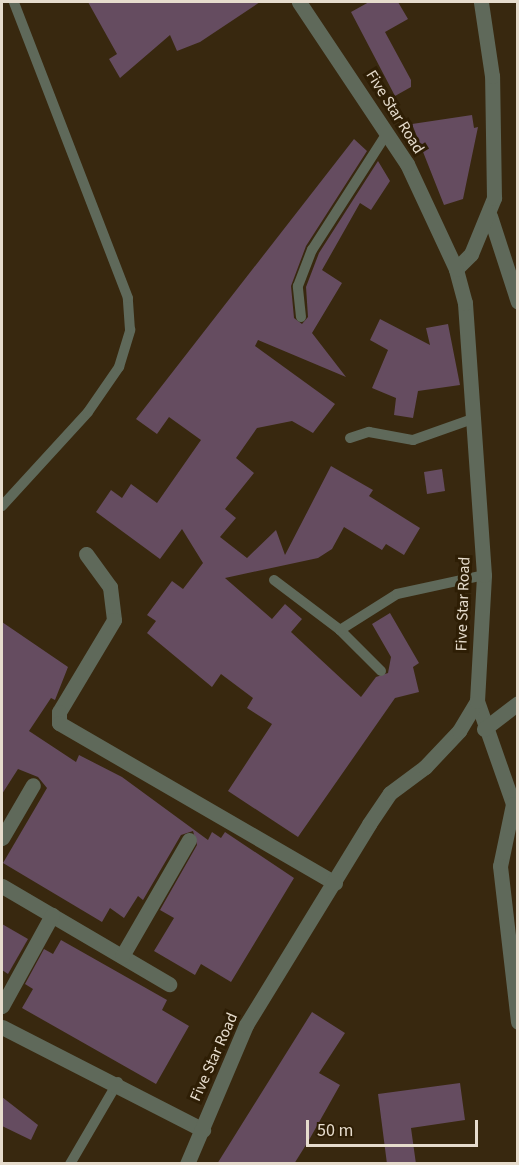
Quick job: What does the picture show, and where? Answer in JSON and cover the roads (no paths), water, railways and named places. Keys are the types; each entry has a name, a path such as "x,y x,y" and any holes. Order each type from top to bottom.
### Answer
{"street":[{"name":"Five Star Road","path":"187,1164 246,1025 390,794 425,767 459,731 477,701 484,575 469,335 456,269 387,133 299,2"},
{"path":"456,269 471,254 490,216 496,161 481,2"},
{"path":"490,216 518,302"},
{"path":"86,554 110,587 114,620 59,712 59,723 335,883"},
{"path":"477,701 484,729 515,804 500,866 518,1022"},
{"path":"484,729 518,703"},
{"path":"2,836 33,785"},
{"path":"122,956 189,840"},
{"path":"2,886 169,984"},
{"path":"2,1006 52,915"},
{"path":"2,1027 118,1082 203,1130"}],"lane":[{"path":"2,506 88,412 119,367 130,330 128,298 14,2"},
{"path":"301,317 298,286 312,250 387,133"},
{"path":"350,438 369,432 412,440 475,418"},
{"path":"340,630 397,594 484,575"},
{"path":"274,580 340,630 381,671"},
{"path":"70,1164 118,1082"}]}
